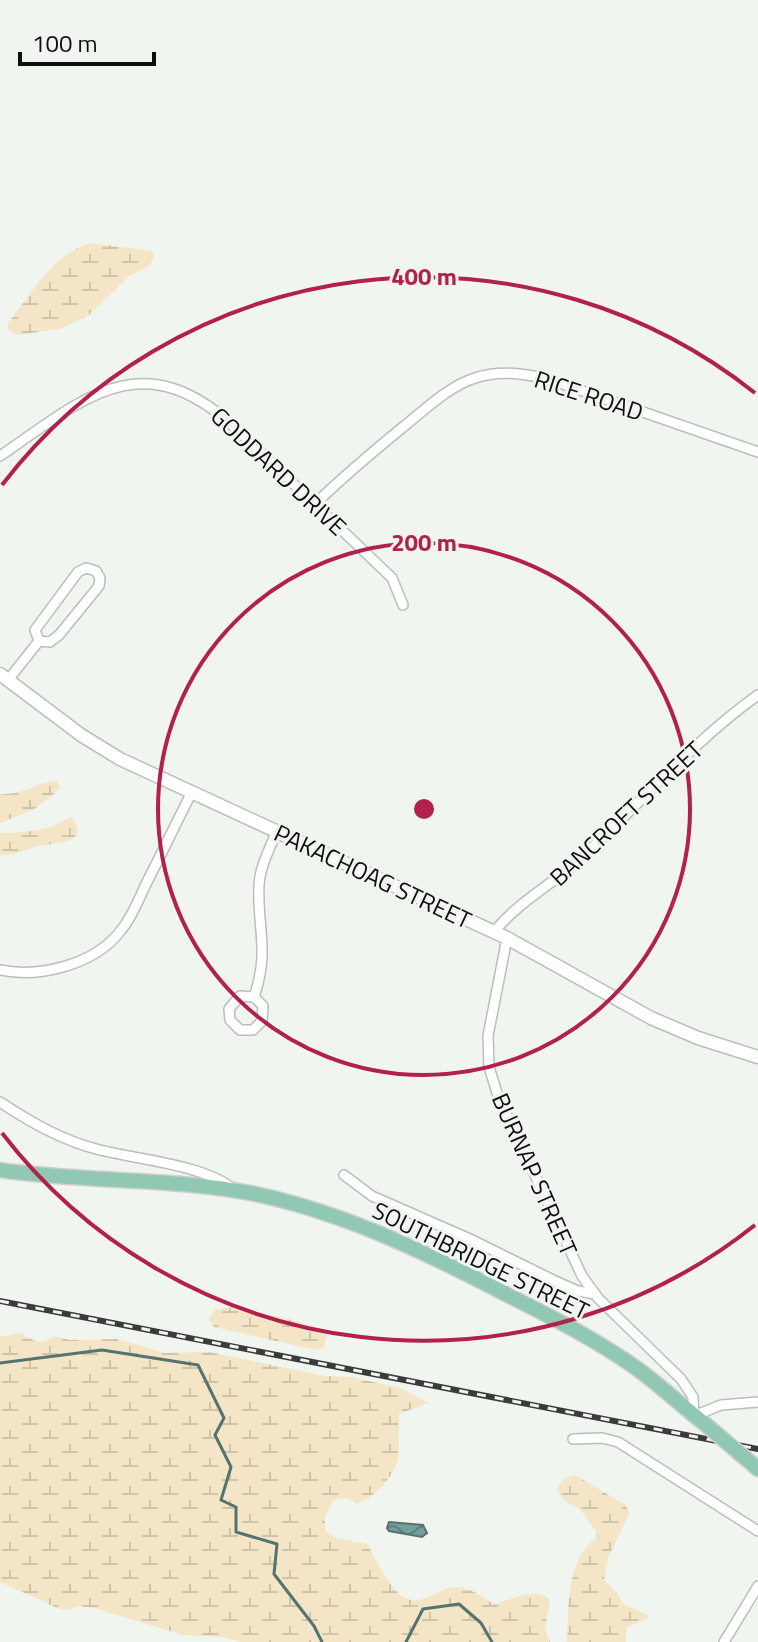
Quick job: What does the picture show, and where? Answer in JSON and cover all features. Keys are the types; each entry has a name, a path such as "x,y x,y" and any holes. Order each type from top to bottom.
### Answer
{"main road":[{"name":"SOUTHBRIDGE STREET","path":"0,1170 237,1191 305,1207 350,1222 444,1262 610,1350 643,1372 758,1469"}],"street":[{"name":"RICE ROAD","path":"315,504 349,471 439,397 475,377 495,374 522,374 554,381 758,452"},
{"name":"GODDARD DRIVE","path":"0,456 99,393 129,384 160,385 189,393 216,410 392,578 403,605"},
{"path":"86,568 96,571 100,578 99,586 59,635 50,642 39,641 35,630 78,572 86,568"},
{"path":"4,677 39,641"},
{"name":"PAKACHOAG STREET","path":"4,677 102,749 507,938 651,1018 698,1038 758,1057"},
{"name":"BANCROFT STREET","path":"494,932 510,914 565,872 691,752 758,695"},
{"path":"0,970 29,973 46,970 85,958 111,941 130,916 192,792"},
{"path":"254,997 263,949 260,879 277,831"},
{"name":"BURNAP STREET","path":"507,938 489,1027 488,1057 504,1110 572,1258 595,1294 681,1379 693,1397 700,1420"},
{"path":"0,1102 61,1138 99,1150 202,1173 237,1191"},
{"path":"344,1175 372,1196 553,1280 595,1294"},
{"path":"700,1420 721,1405 758,1402"},
{"path":"573,1439 602,1438 618,1442 758,1531"},
{"path":"724,1642 758,1586"}],"green space":[{"path":"93,243 151,251 155,256 149,266 129,276 89,315 59,329 17,335 8,329 8,323 55,264 79,247"},
{"path":"58,781 60,789 36,808 0,823 0,794 17,793"},
{"path":"71,817 77,826 74,838 0,855 0,833 40,830"},
{"path":"232,1307 309,1325 327,1335 324,1348 316,1350 214,1327 210,1320 214,1310"},
{"path":"20,1333 37,1341 54,1336 70,1340 118,1339 164,1353 210,1352 401,1388 428,1403 399,1414 398,1459 387,1479 370,1497 357,1504 347,1498 333,1500 325,1517 325,1530 335,1538 367,1544 391,1585 408,1599 421,1599 454,1587 470,1590 494,1604 528,1594 549,1598 546,1629 550,1642 241,1642 223,1637 183,1635 98,1609 80,1606 60,1609 0,1582 0,1337"},
{"path":"575,1475 626,1505 629,1514 608,1558 604,1580 623,1604 648,1615 648,1618 626,1628 626,1642 567,1642 574,1571 587,1547 597,1537 581,1511 559,1494 561,1482"}],"water":[{"path":"389,1522 423,1525 427,1533 422,1537 389,1531"}],"waterway":[{"path":"0,1363 102,1350 198,1365 224,1418 215,1435 231,1467 221,1500 236,1507 236,1532 277,1544 274,1574 314,1626 322,1642"},
{"path":"406,1642 423,1609 459,1604 481,1623 492,1642"}],"railway":[{"path":"0,1301 758,1449"}]}
